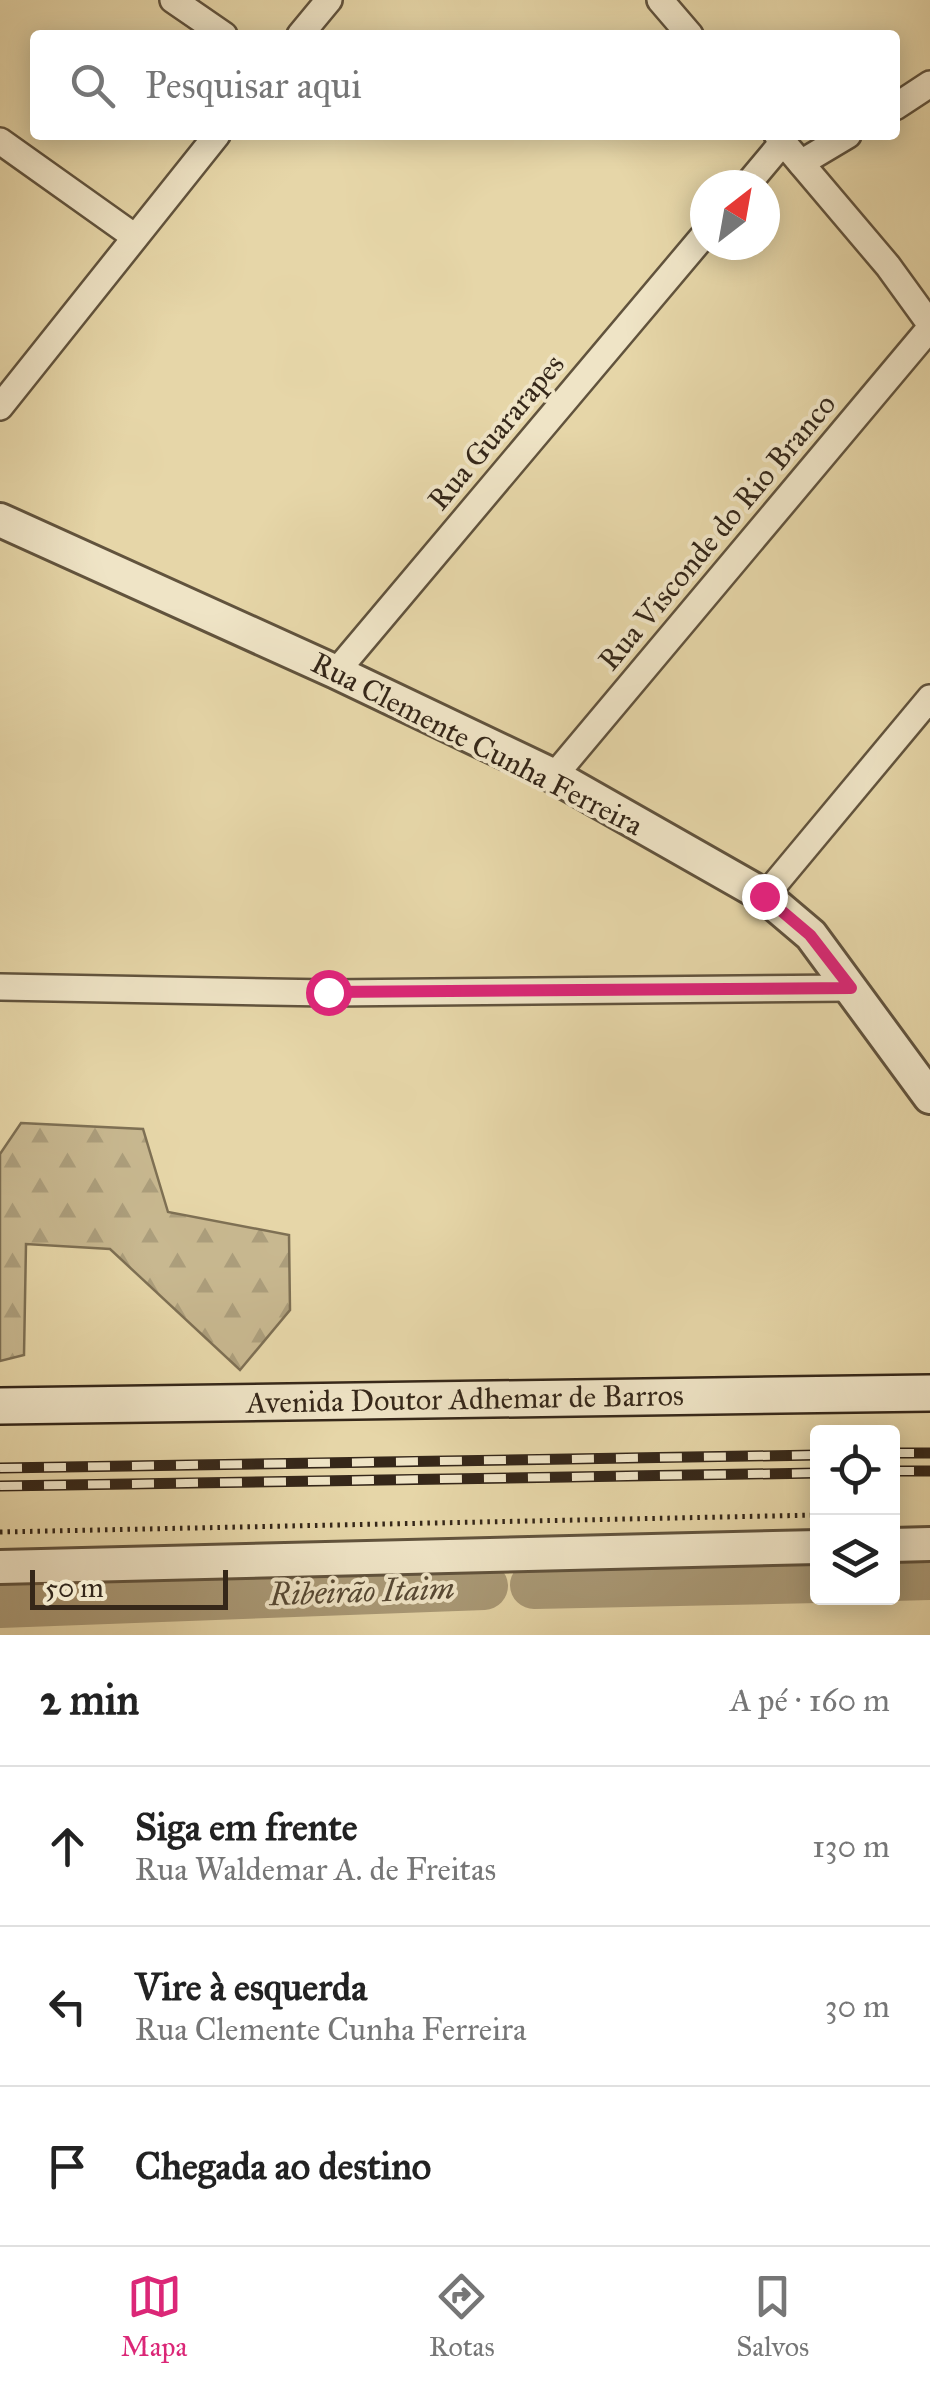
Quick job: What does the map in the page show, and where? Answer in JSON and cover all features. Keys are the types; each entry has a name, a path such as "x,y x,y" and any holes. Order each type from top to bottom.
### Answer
{"main road":[{"name":"Avenida Doutor Adhemar de Barros","path":"0,1406 930,1393"}],"street":[{"path":"173,0 217,30"},
{"path":"304,30 329,0"},
{"path":"660,0 686,30"},
{"path":"900,104 930,84"},
{"path":"0,407 214,140"},
{"path":"757,170 779,140"},
{"path":"782,140 888,266 930,326"},
{"path":"801,164 840,140"},
{"path":"0,141 135,237"},
{"name":"Rua Guararapes","path":"336,672 690,252"},
{"name":"Rua Visconde do Rio Branco","path":"554,776 930,326"},
{"name":"Rua Clemente Cunha Ferreira","path":"0,520 554,776 764,896 810,935 930,1097"},
{"path":"764,896 930,698"},
{"path":"0,987 328,992 851,988"},
{"path":"900,1545 930,1544"},
{"path":"0,1567 810,1547"}],"path":[{"path":"0,1532 810,1515"}],"green space":[{"path":"21,1123 143,1129 168,1212 289,1235 290,1310 240,1370 110,1249 26,1244 24,1355 0,1361 0,1154"}],"waterway":[{"name":"Ribeirão Itaim","path":"900,1577 930,1576"},
{"name":"Ribeirão Itaim","path":"534,1585 810,1579"},
{"name":"Ribeirão Itaim","path":"0,1604 484,1586"}],"railway":[{"path":"900,1453 930,1453"},
{"path":"0,1468 810,1455"},
{"path":"900,1471 930,1471"},
{"path":"0,1486 810,1473"}],"route":[{"path":"328,992 851,988 810,935 764,896"}]}
